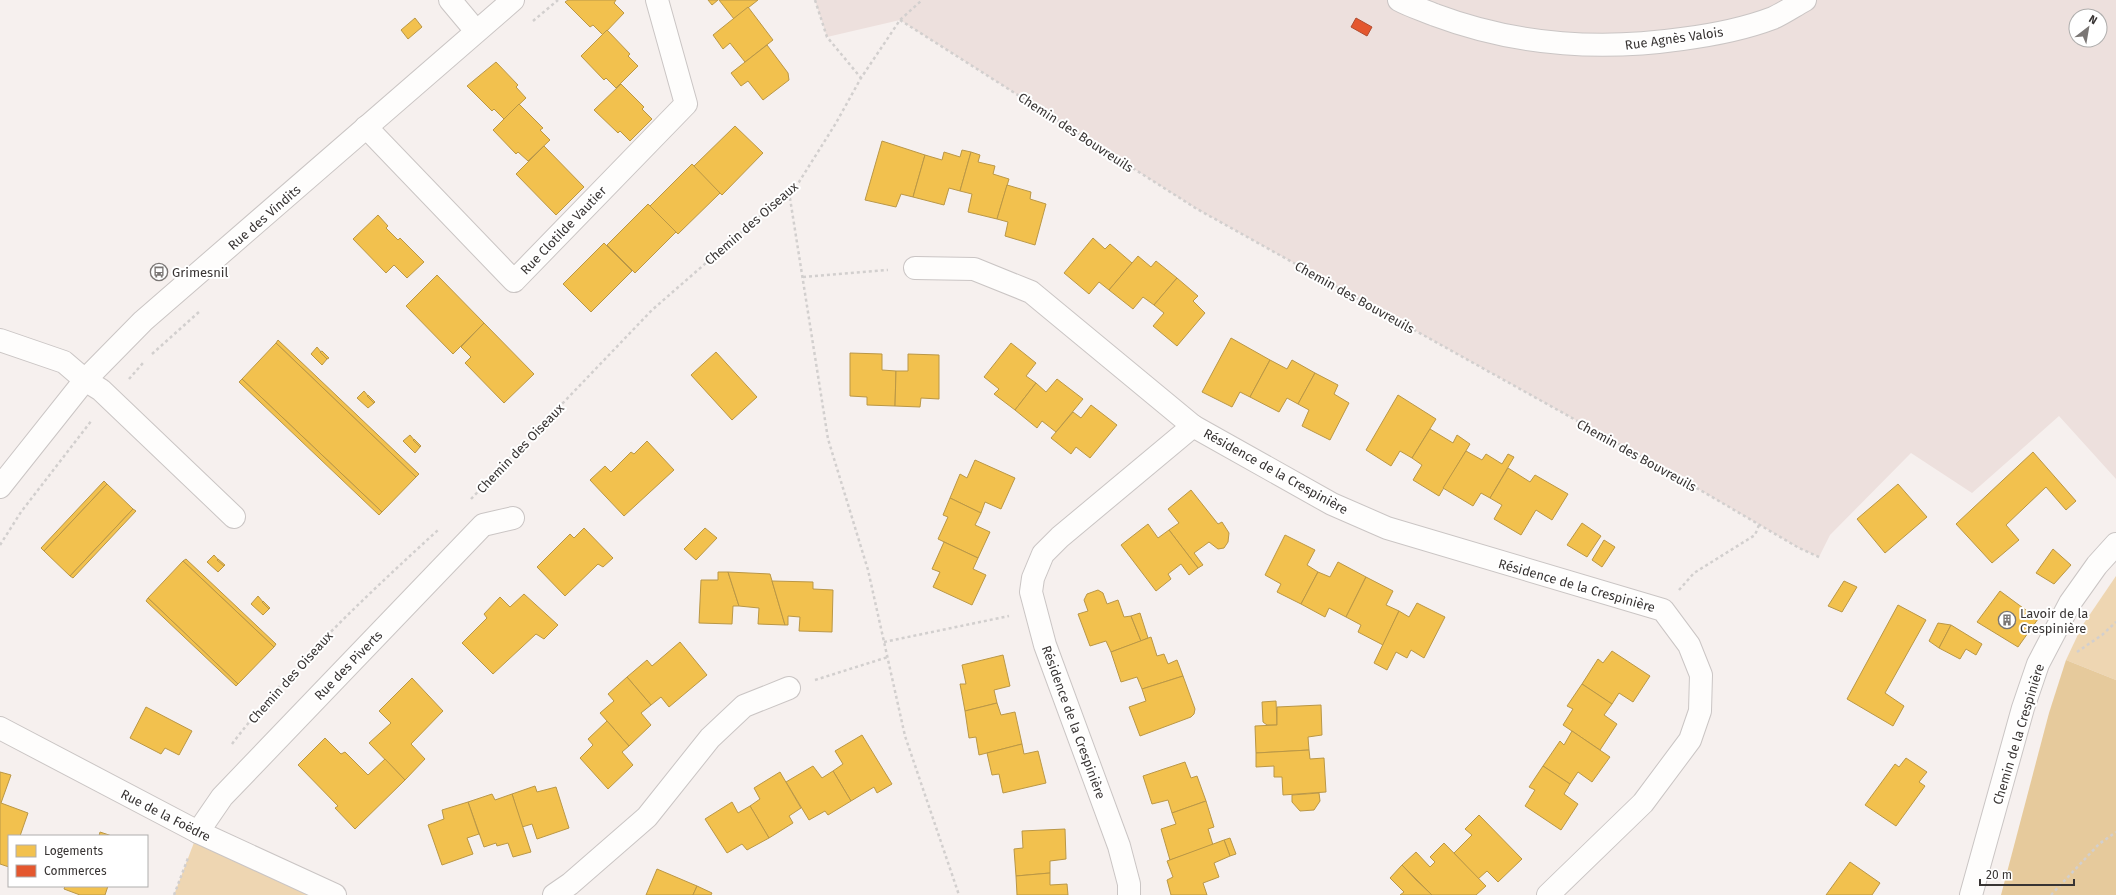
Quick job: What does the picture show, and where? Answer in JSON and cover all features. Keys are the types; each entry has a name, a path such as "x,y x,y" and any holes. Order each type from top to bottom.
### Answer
{"street":[{"path":"450,0 476,31"},
{"name":"Rue des Vindits","path":"0,487 85,380 170,296 200,274 366,127 513,0"},
{"name":"Rue Clotilde Vautier","path":"366,127 514,281 686,104 657,0"},
{"name":"Rue Agnès Valois","path":"1399,0 1456,22 1508,37 1600,46 1648,44 1698,37 1745,27 1774,17 1805,0"},
{"name":"Résidence de la Crespinière","path":"915,268 974,269 1031,292 1193,426 1332,504 1387,528 1663,610 1689,645 1701,675 1700,711 1690,740 1643,802 1548,895"},
{"path":"0,340 64,362 85,380 102,390 234,517"},
{"name":"Résidence de la Crespinière","path":"1129,895 1129,884 1118,846 1045,645 1031,592 1033,578 1043,554 1060,537 1193,426"},
{"name":"Rue des Piverts","path":"198,832 222,797 482,525 513,518"},
{"name":"Chemin de la Crespinière","path":"1971,895 2023,708 2038,664 2070,603 2097,565 2116,544"},
{"path":"554,895 570,884 647,817 710,738 744,706 789,688"},
{"name":"Rue de la Foëdre","path":"0,728 198,832 335,895"}],"path":[{"path":"815,0 827,37 861,78"},
{"name":"Chemin des Oiseaux","path":"469,501 652,310 799,182 836,124 861,78 900,20 922,0"},
{"name":"Chemin des Bouvreuils","path":"900,20 1197,209 1664,469 1799,548 1819,557"},
{"path":"789,191 828,439 868,570 906,736 959,895"},
{"path":"803,278 915,268"},
{"path":"0,545 34,495 94,419"},
{"path":"1694,573 1755,535 1759,525"},
{"name":"Chemin des Oiseaux","path":"229,748 256,713 358,604 440,527"},
{"path":"884,642 1036,611"},
{"path":"2070,655 2102,635 2116,622"},
{"path":"789,688 888,657"},
{"path":"174,895 198,832"},
{"path":"2051,895 2099,844 2116,832"}],"shaded area":[{"path":"815,0 2116,0 2116,479 2059,416 1972,493 1911,453 1830,535 1819,557 1799,548 1678,477 1197,209 900,20 827,37"},
{"path":"2116,576 2116,680 2066,660 2082,626"},
{"path":"2066,660 2116,680 2116,895 2001,895 2049,713"},
{"path":"198,832 335,895 174,895"}],"building: Logements":[{"path":"568,0 616,0 614,3 624,13 603,35 593,25 590,27 565,2"},
{"path":"708,0 718,0 712,5"},
{"path":"719,0 758,0 734,19"},
{"path":"748,7 773,40 745,62 730,43 723,49 713,35"},
{"path":"415,18 422,27 408,39 401,30"},
{"path":"607,30 630,54 628,56 638,66 616,88 606,78 604,80 581,56"},
{"path":"767,45 788,73 789,80 763,100 748,81 741,86 731,73"},
{"path":"496,62 518,85 516,87 526,98 504,119 494,109 492,111 467,86"},
{"path":"621,84 644,107 642,109 652,119 630,141 620,131 618,133 594,110"},
{"path":"519,104 543,128 540,130 550,140 528,161 518,152 516,154 493,130"},
{"path":"735,126 763,153 722,195 693,167"},
{"path":"882,141 925,155 913,197 901,194 896,207 865,200"},
{"path":"544,146 584,187 556,215 516,174"},
{"path":"962,150 971,152 960,191 949,188 944,205 913,197 925,155 942,160 944,152 960,157"},
{"path":"971,152 980,155 978,162 995,166 993,174 1009,179 997,219 968,212 972,194 960,191"},
{"path":"692,164 720,193 678,234 650,206"},
{"path":"1007,185 1031,192 1030,199 1046,204 1035,245 1005,236 1008,222 997,219"},
{"path":"648,204 676,232 635,273 607,245"},
{"path":"378,215 388,226 386,228 398,240 400,238 424,262 407,278 394,265 386,273 353,239"},
{"path":"1093,238 1105,249 1110,244 1132,263 1109,290 1099,282 1089,294 1064,273"},
{"path":"604,243 632,271 591,312 563,284"},
{"path":"1138,256 1151,267 1156,261 1177,278 1154,305 1143,297 1133,309 1109,290"},
{"path":"437,275 484,323 453,354 406,306"},
{"path":"1177,278 1198,296 1193,301 1205,313 1177,346 1153,326 1164,313 1154,305"},
{"path":"484,323 534,374 504,403 465,363 471,357 461,347"},
{"path":"1231,338 1270,360 1250,397 1240,392 1232,407 1202,392"},
{"path":"278,340 419,474 416,477 276,343"},
{"path":"276,343 416,477 382,512 242,379"},
{"path":"1011,343 1036,363 1026,376 1036,383 1015,410 994,394 999,389 984,377"},
{"path":"317,347 327,359 322,365 311,354"},
{"path":"322,351 329,358 327,359 320,352"},
{"path":"716,352 757,397 732,420 691,375"},
{"path":"850,353 882,354 882,370 896,371 895,406 867,405 867,397 850,396"},
{"path":"908,354 939,355 939,399 921,398 920,407 895,406 896,371 908,371"},
{"path":"1270,360 1287,369 1292,360 1315,373 1298,404 1287,398 1279,412 1250,397"},
{"path":"1315,373 1338,385 1334,394 1349,403 1330,440 1302,426 1309,410 1298,404"},
{"path":"242,379 382,512 379,515 239,382"},
{"path":"1057,379 1083,399 1056,432 1042,421 1037,428 1015,410 1036,383 1046,392"},
{"path":"364,391 374,403 368,408 357,398"},
{"path":"368,395 375,402 374,403 367,396"},
{"path":"1398,395 1436,419 1412,458 1400,451 1391,466 1366,450"},
{"path":"1091,405 1117,425 1090,458 1076,447 1071,454 1051,438 1073,412 1081,418"},
{"path":"1430,429 1453,443 1457,435 1470,444 1439,496 1413,480 1422,465 1412,458"},
{"path":"410,435 420,447 415,453 403,441"},
{"path":"414,439 421,446 420,447 413,440"},
{"path":"647,441 674,470 624,516 590,480 605,466 611,472 631,452 634,454"},
{"path":"1466,451 1482,460 1486,454 1502,464 1508,454 1514,457 1490,498 1481,493 1473,506 1443,488"},
{"path":"2033,452 2076,501 2066,510 2046,487 2006,525 2019,540 1992,563 1956,524"},
{"path":"975,460 1015,478 1001,509 985,502 981,513 950,498 960,474 967,478"},
{"path":"1508,468 1530,482 1535,475 1568,494 1552,520 1536,510 1521,535 1494,519 1502,505 1490,498"},
{"path":"104,481 107,484 44,551 41,548"},
{"path":"107,484 133,509 70,576 44,551"},
{"path":"1898,484 1927,517 1885,553 1857,519"},
{"path":"1191,490 1218,524 1222,522 1229,533 1228,542 1224,548 1218,549 1209,542 1194,553 1203,565 1198,568 1169,530 1179,523 1168,509"},
{"path":"950,498 981,513 975,525 990,532 978,558 938,539 948,517 943,515"},
{"path":"133,509 136,511 73,578 70,576"},
{"path":"1582,523 1601,536 1587,557 1567,545"},
{"path":"1148,524 1158,538 1169,530 1198,568 1189,575 1181,564 1168,574 1171,579 1156,591 1121,545"},
{"path":"584,528 613,558 603,567 598,564 565,596 537,567 570,534 574,538"},
{"path":"705,528 717,538 696,560 684,549"},
{"path":"1285,535 1315,550 1307,565 1318,572 1301,604 1277,592 1281,584 1265,575"},
{"path":"1604,540 1615,547 1602,567 1592,560"},
{"path":"944,542 978,558 973,569 986,575 972,605 933,587 940,572 932,569"},
{"path":"2053,549 2071,565 2054,584 2036,573"},
{"path":"214,555 224,566 218,572 207,562"},
{"path":"186,559 276,644 274,647 183,561"},
{"path":"218,559 225,565 224,566 217,560"},
{"path":"183,561 274,647 238,684 148,598"},
{"path":"1338,562 1366,577 1346,617 1329,608 1325,617 1301,604 1318,572 1330,577"},
{"path":"718,572 728,572 739,606 733,606 732,624 699,623 701,580 718,580"},
{"path":"728,572 770,574 785,625 758,624 759,608 739,606"},
{"path":"1366,577 1393,591 1386,605 1399,611 1383,645 1358,632 1361,625 1346,617"},
{"path":"772,581 813,582 813,589 833,590 832,632 799,631 800,617 788,616 788,625 785,625"},
{"path":"1844,581 1857,587 1842,612 1828,606"},
{"path":"1098,590 1103,593 1107,604 1118,600 1124,617 1131,616 1141,641 1111,652 1106,641 1090,646 1078,614 1088,611 1084,600 1087,594"},
{"name":"Lavoir de la Crespinière","path":"2000,591 2038,619 2018,647 1977,622"},
{"path":"524,594 558,625 544,639 536,634 493,674 462,643 487,618 484,614 500,597 510,607"},
{"path":"258,596 269,609 263,615 251,604"},
{"path":"148,598 238,684 236,686 146,601"},
{"path":"263,601 270,608 269,609 262,602"},
{"path":"1417,603 1445,617 1424,658 1411,650 1407,658 1396,652 1387,670 1374,663 1399,611 1409,617"},
{"path":"1898,605 1926,620 1885,693 1904,706 1893,726 1847,699"},
{"path":"1140,613 1148,638 1141,641 1131,616"},
{"path":"1938,623 1951,625 1939,648 1929,641"},
{"path":"1951,625 1982,644 1976,655 1966,649 1960,659 1939,648"},
{"path":"1151,637 1157,656 1164,654 1168,664 1177,660 1183,676 1142,689 1137,677 1121,682 1111,652"},
{"path":"680,642 707,675 669,707 661,697 651,705 627,677 647,660 652,666"},
{"path":"1612,651 1650,676 1633,702 1619,693 1612,704 1582,684 1598,659 1603,663"},
{"path":"1003,655 1010,686 994,690 997,703 965,711 960,684 966,684 962,665"},
{"path":"1183,676 1195,709 1194,714 1191,717 1140,736 1129,707 1146,701 1142,689"},
{"path":"627,677 651,705 641,713 651,725 629,746 600,713 614,701 608,694"},
{"path":"412,678 443,711 411,744 425,759 405,780 369,743 391,723 379,711"},
{"path":"1582,684 1612,704 1604,715 1617,724 1600,750 1563,725 1573,709 1567,706"},
{"path":"1276,701 1277,725 1267,725 1263,722 1262,702"},
{"path":"997,703 1001,715 1015,712 1022,744 979,755 976,737 969,738 965,711"},
{"path":"1321,705 1322,735 1308,737 1309,750 1256,753 1255,726 1277,725 1277,707"},
{"path":"146,707 192,731 179,755 165,748 161,754 130,738"},
{"path":"607,721 629,746 622,752 633,765 608,789 580,758 593,745 588,739"},
{"path":"1572,731 1610,757 1592,782 1578,772 1570,784 1543,766 1560,741 1564,745"},
{"path":"862,735 892,784 877,793 874,787 851,801 833,771 843,764 835,751"},
{"path":"325,738 341,754 345,752 368,775 385,759 405,780 355,829 335,808 338,806 298,765"},
{"path":"1022,744 1024,754 1038,751 1046,783 1003,793 999,774 992,775 987,753"},
{"path":"1309,750 1310,759 1324,758 1326,792 1283,795 1282,777 1274,777 1274,766 1256,767 1256,753"},
{"path":"1906,758 1927,772 1919,782 1925,786 1896,826 1865,805 1895,764 1899,767"},
{"path":"1185,762 1191,778 1197,776 1206,801 1172,813 1168,800 1152,804 1143,776"},
{"path":"813,766 822,778 833,771 851,801 828,815 825,811 809,820 786,782"},
{"path":"1543,766 1570,784 1564,794 1578,804 1561,830 1525,806 1535,790 1529,787"},
{"path":"0,772 11,775 1,803 28,813 20,835 8,835 8,867 0,864"},
{"path":"780,772 801,808 789,816 793,823 769,838 750,806 760,799 754,788"},
{"path":"535,786 537,792 556,787 569,828 537,839 532,824 522,827 512,794"},
{"path":"1319,793 1320,801 1314,810 1300,811 1292,802 1292,795"},
{"path":"492,794 495,800 512,794 531,852 513,857 508,843 497,846 496,843 484,847 468,802"},
{"path":"1206,801 1214,827 1208,829 1213,845 1170,860 1161,829 1176,824 1172,813"},
{"path":"468,802 479,834 467,838 473,854 442,865 428,825 444,819 442,810"},
{"path":"732,802 738,813 750,806 769,838 747,850 742,844 727,853 705,819"},
{"path":"1479,815 1522,859 1498,882 1487,871 1478,879 1454,853 1472,835 1465,829"},
{"path":"1065,829 1066,859 1050,861 1050,873 1016,876 1014,849 1023,848 1022,831"},
{"path":"100,832 109,835 99,835"},
{"path":"1230,838 1236,854 1230,856 1224,840"},
{"path":"1224,840 1230,856 1214,863 1219,877 1203,883 1207,895 1171,895 1167,880 1173,877 1167,861"},
{"path":"1444,843 1486,886 1476,895 1432,895 1402,865 1416,852 1430,867 1435,862 1430,857"},
{"path":"1850,862 1880,883 1872,895 1826,895"},
{"path":"1402,865 1432,895 1400,895 1404,892 1390,878"},
{"path":"657,869 697,886 693,895 646,895"},
{"path":"1050,873 1050,885 1067,884 1068,895 1017,895 1016,876"},
{"path":"697,886 712,893 711,895 693,895"},
{"path":"65,887 108,887 105,895 80,895 64,889"}],"building: Commerces":[{"path":"1356,18 1372,27 1367,36 1351,27"}],"place":[{"name":"Grimesnil","path":"159,272"},
{"name":"Lavoir de la Crespinière","path":"2007,620"}]}
